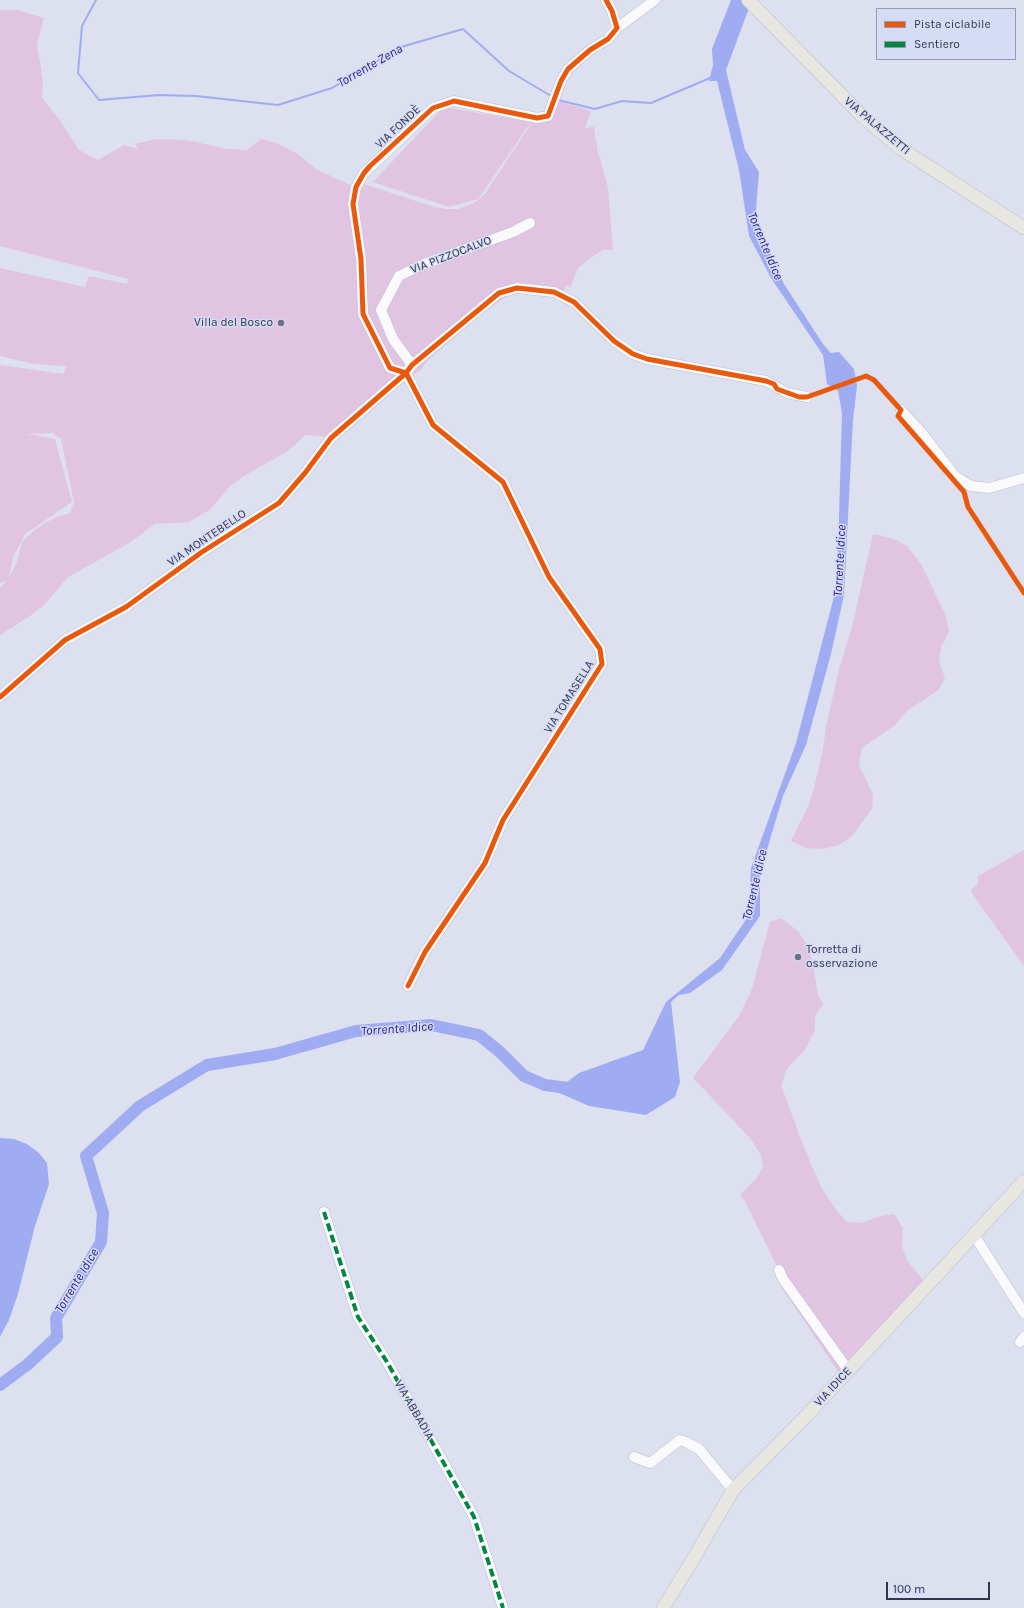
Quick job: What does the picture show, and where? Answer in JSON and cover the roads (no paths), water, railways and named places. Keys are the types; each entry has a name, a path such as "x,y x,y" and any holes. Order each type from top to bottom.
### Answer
{"main road":[{"name":"VIA PALAZZETTI","path":"748,0 863,117 900,148 1024,228"},
{"name":"VIA IDICE","path":"663,1608 733,1490 848,1370 1024,1181"}],"street":[{"path":"606,0 612,11 617,28"},
{"name":"VIA FONDÈ","path":"409,369 390,368 363,314 361,259 353,204 356,187 361,178 370,166 433,108 454,101 537,118 548,116 561,81 568,69 590,50 608,39 617,28 655,0"},
{"name":"VIA PIZZOCALVO","path":"409,369 393,339 381,310 399,276 424,264 513,232 530,223"},
{"name":"VIA MONTEBELLO","path":"0,697 65,640 126,607 202,552 279,503 305,473 331,438 409,369 499,293 516,288 554,292 574,302 614,340 633,354 647,359 766,381 787,393 807,397"},
{"name":"VIA TOMASELLA","path":"408,986 425,952 485,863 503,820 602,664 600,649 549,577 503,482 433,425 409,369"},
{"path":"901,410 922,433 955,476 971,486 989,488 1024,478"},
{"name":"VIA ABBADIA","path":"324,1212 358,1317 386,1362 474,1518 503,1608"},
{"path":"974,1235 1024,1313"},
{"path":"779,1270 783,1279 848,1370"},
{"path":"634,1457 650,1463 680,1440 699,1448 733,1490"}],"water":[{"path":"731,0 752,0 726,70 745,150 759,172 756,210 757,224 784,284 823,344 831,353 839,352 854,369 857,386 853,420 844,595 831,654 806,745 783,796 760,873 760,916 722,970 690,993 679,995 671,1002 680,1082 675,1097 646,1115 589,1106 555,1091 579,1073 643,1050 666,1002 720,958 749,915 751,868 796,743 837,585 842,413 838,391 827,384 823,355 771,278 749,236 739,170 717,81 709,81 713,65 712,49"},
{"path":"0,1138 14,1139 27,1144 39,1153 47,1163 49,1184 35,1226 18,1294 9,1320 0,1337"}],"waterway":[{"name":"Torrente Zena","path":"96,0 82,26 78,73 99,100 159,95 196,96 278,105 332,88 401,47 463,29 509,71 551,96"},
{"name":"Torrente Zena","path":"558,100 595,109 622,101 651,103 710,78"},
{"name":"Torrente Idice","path":"0,1385 27,1365 57,1337 56,1318 101,1242 103,1213 86,1156 140,1106 207,1065 275,1054 356,1031 431,1025 479,1035 500,1052 524,1076 545,1085 576,1089"}],"place":[{"name":"Villa del Bosco","path":"281,323"},
{"name":"Torretta di osservazione","path":"798,957"}]}
